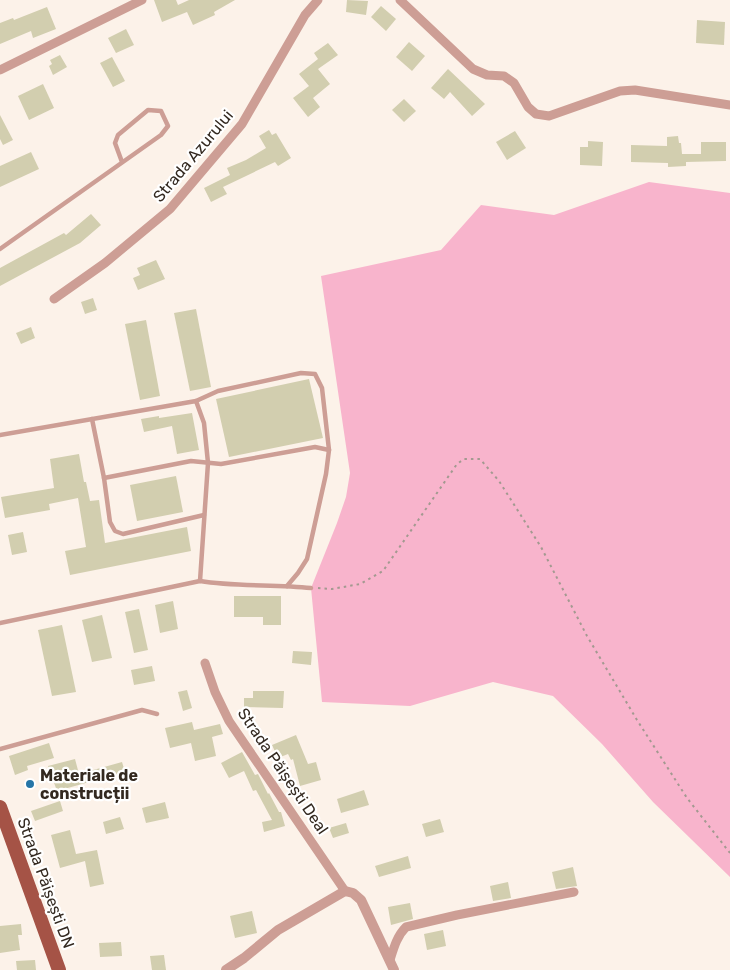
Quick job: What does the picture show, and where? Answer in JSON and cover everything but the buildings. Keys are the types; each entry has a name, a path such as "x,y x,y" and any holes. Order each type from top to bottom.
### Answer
{"main road":[{"name":"Strada Păișești DN","path":"0,807 59,970"}],"street":[{"path":"0,70 142,0"},
{"name":"Strada Azurului","path":"54,299 105,263 170,209 242,124 305,15 318,0"},
{"path":"400,0 473,69 487,75 504,76 514,83 528,107 536,114 549,116 620,91 635,90 730,105"},
{"name":"Strada Păișești Deal","path":"205,663 215,692 229,721 345,891 353,893 361,900 392,965"},
{"path":"226,970 278,930 345,891"},
{"path":"392,965 395,942 400,932 406,926 457,914 574,892"}],"lane":[{"path":"0,249 161,135 168,126 162,111 148,110 118,135 115,143 122,162"},
{"path":"0,435 196,401 227,389 301,373 315,374 322,388 329,450 326,474 306,559 298,573 287,586"},
{"path":"196,401 204,423 208,463 200,581"},
{"path":"92,419 104,478 110,522 116,531 123,534 204,514"},
{"path":"104,478 191,461 221,464 315,446 329,450"},
{"path":"0,623 200,581 311,588"},
{"path":"0,749 142,710 157,714"}],"path":[{"path":"311,588 332,589 360,584 383,572 457,464 464,459 480,459 499,481 542,547 587,636 637,720 687,798 730,853"}],"shaded area":[{"path":"649,182 730,193 730,877 653,802 602,744 553,696 493,682 410,706 322,702 311,588 346,497 350,473 321,276 441,250 481,205 554,215"}],"place":[{"name":"Materiale de construcții","path":"30,784"}]}
